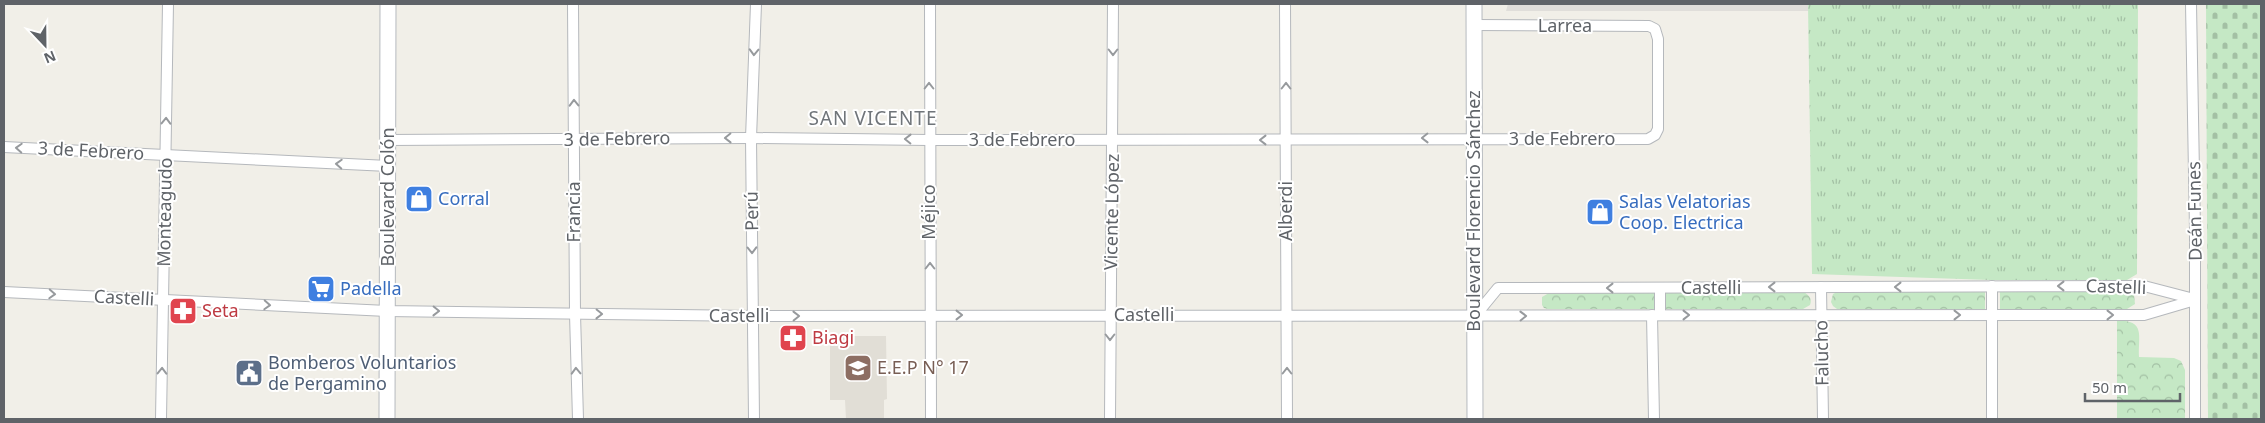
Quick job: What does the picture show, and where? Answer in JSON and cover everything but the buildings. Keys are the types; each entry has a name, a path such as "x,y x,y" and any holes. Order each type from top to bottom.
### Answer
{"main road":[{"name":"Boulevard Colón","path":"388,4 388,419"},
{"name":"Boulevard Florencio Sánchez","path":"1474,4 1475,419"}],"street":[{"name":"Monteagudo","path":"161,419 168,4"},
{"name":"Francia","path":"573,4 575,314 578,419"},
{"name":"Perú","path":"754,419 751,138 756,4"},
{"name":"Méjico","path":"930,4 931,419"},
{"name":"Vicente López","path":"1110,419 1113,4"},
{"name":"Alberdi","path":"1285,4 1287,419"},
{"name":"Deán Funes","path":"2192,4 2195,419"},
{"name":"Larrea","path":"1474,25 1649,26 1656,29 1658,40 1658,129 1655,135"},
{"name":"3 de Febrero","path":"388,140 751,138 929,140 1648,139 1655,135"},
{"name":"3 de Febrero","path":"4,147 388,166"},
{"path":"1992,286 1992,419"},
{"name":"Castelli","path":"1475,316 1498,288 2144,286 2195,300"},
{"name":"Falucho","path":"1821,287 1823,419"},
{"path":"1654,419 1656,315 1660,288"},
{"name":"Castelli","path":"4,292 388,310 753,316 930,314 1475,316 2144,315 2195,300"}],"shaded area":[{"path":"1508,4 1808,4 1809,11 1506,11"},
{"name":"E.E.P N° 17","path":"830,336 886,336 887,399 884,400 884,419 846,419 845,400 830,400"}],"green space":[{"path":"1808,4 2138,4 2137,274 2127,280 1991,280 1812,274"},
{"path":"2206,4 2261,4 2261,419 2208,419"},
{"path":"1804,292 1811,301 1810,305 1803,309 1665,309 1665,293"},
{"path":"1837,292 1985,292 1985,309 1837,309 1831,302 1833,294"},
{"path":"2000,292 2127,292 2134,295 2135,304 2127,309 2000,309"},
{"path":"1549,293 1656,293 1656,309 1548,309 1542,305 1542,297"},
{"path":"2117,320 2133,323 2136,326 2139,336 2139,357 2174,358 2181,361 2185,370 2185,419 2117,419"}],"place":[{"name":"Corral","path":"419,199"},
{"name":"Salas Velatorias Coop. Electrica","path":"1600,212"},
{"name":"Padella","path":"321,289"},
{"name":"Seta","path":"183,311"},
{"name":"Biagi","path":"793,338"},
{"name":"E.E.P N° 17","path":"858,368"},
{"name":"Bomberos Voluntarios de Pergamino","path":"249,373"}],"district":[{"name":"SAN VICENTE","path":"873,118"}]}
